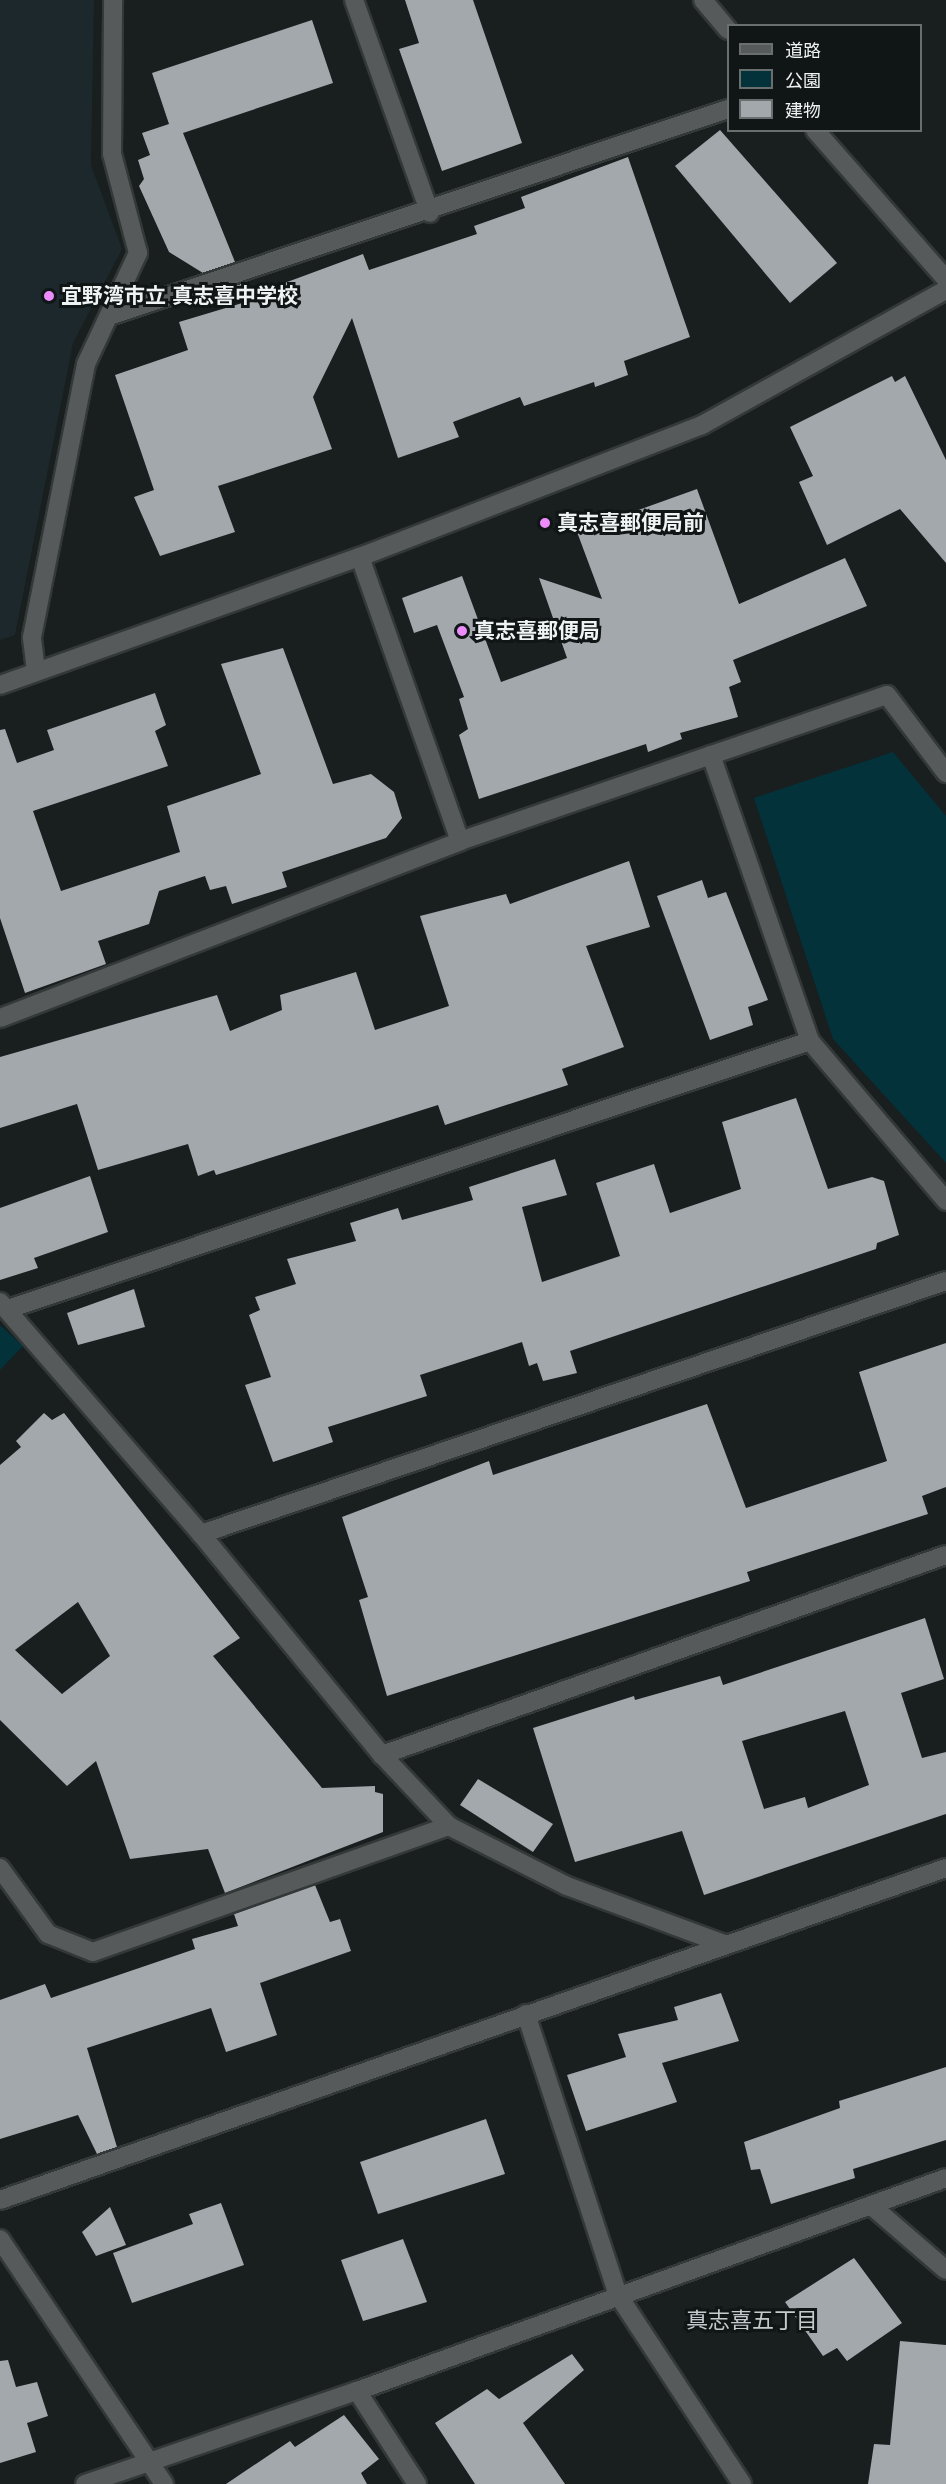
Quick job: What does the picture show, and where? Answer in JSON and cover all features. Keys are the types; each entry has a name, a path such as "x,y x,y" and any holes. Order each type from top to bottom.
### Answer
{"street":[{"path":"36,671 32,637 86,364 138,253 112,154 113,0"},
{"path":"354,0 430,213"},
{"path":"703,0 727,28"},
{"path":"109,316 430,213 727,110"},
{"path":"817,132 946,279"},
{"path":"0,685 360,557 702,425 946,290"},
{"path":"360,557 460,841"},
{"path":"0,1018 460,841 887,695 946,773"},
{"path":"711,755 810,1041 946,1201"},
{"path":"724,1944 567,1886 449,1826 382,1755 201,1534 4,1306 810,1041"},
{"path":"201,1534 946,1281"},
{"path":"382,1755 946,1555"},
{"path":"0,1868 48,1934 93,1952 449,1826"},
{"path":"0,2200 724,1944 946,1868"},
{"path":"526,2014 618,2295 742,2484"},
{"path":"85,2484 149,2460 357,2391 618,2295 873,2207 946,2178"},
{"path":"873,2207 946,2270"},
{"path":"0,2239 165,2484"},
{"path":"357,2391 417,2484"}],"shaded area":[{"name":"宜野湾市立 真志喜中学校","path":"0,0 94,0 91,165 122,249 73,343 15,635 0,640"}],"green space":[{"path":"893,752 946,816 946,1163 833,1039 754,798"},
{"path":"0,1325 23,1346 0,1370"}],"building":[{"path":"405,0 473,0 522,143 442,171 399,49 419,43"},
{"path":"312,20 333,83 183,133 235,262 203,273 169,252 139,186 144,179 138,160 150,155 142,133 169,124 152,73"},
{"path":"720,130 837,263 790,303 675,166"},
{"path":"628,157 690,337 624,361 628,375 595,387 594,382 524,406 520,397 453,422 459,437 398,458 352,318 313,397 332,449 218,486 235,532 160,556 134,497 154,490 115,375 188,350 179,322 249,301 228,288 243,283 249,296 363,254 369,270 477,234 474,226 525,208 521,197"},
{"path":"892,376 895,382 905,376 946,460 946,563 900,509 827,545 799,482 813,476 790,427"},
{"path":"697,489 739,604 845,558 867,606 733,660 741,682 729,687 738,717 680,733 682,739 648,752 646,744 479,799 459,735 468,729 459,699 464,697 437,625 414,633 402,598 462,576 501,682 567,658 539,578 602,599 577,532"},
{"path":"283,648 333,784 371,774 394,792 402,818 386,838 282,872 287,887 232,904 226,886 210,890 205,876 159,891 149,924 98,941 106,964 25,993 0,918 0,730 5,729 17,763 54,750 47,730 155,693 166,725 155,731 168,766 33,811 61,891 180,852 167,806 261,774 221,664"},
{"path":"629,861 650,927 586,946 624,1047 562,1069 568,1085 445,1125 438,1105 216,1175 214,1170 198,1176 188,1144 98,1170 77,1104 0,1128 0,1057 217,995 230,1031 282,1010 280,995 356,972 375,1030 449,1006 420,916 506,894 510,904"},
{"path":"702,880 708,898 726,892 768,1000 748,1007 753,1025 710,1040 657,896"},
{"path":"796,1098 828,1189 872,1177 884,1181 899,1235 877,1243 876,1249 570,1351 577,1373 543,1381 537,1363 529,1366 522,1342 420,1375 427,1396 328,1427 333,1442 273,1462 245,1385 271,1377 249,1315 260,1310 255,1297 296,1284 287,1259 356,1241 350,1223 398,1208 402,1220 473,1200 469,1187 555,1159 567,1195 522,1207 542,1282 620,1256 596,1183 654,1164 670,1213 741,1189 722,1122"},
{"path":"90,1176 108,1232 34,1258 38,1268 0,1280 0,1208"},
{"path":"134,1289 145,1327 78,1345 67,1313"},
{"path":"946,1343 946,1487 922,1496 928,1514 747,1572 750,1581 387,1696 359,1600 368,1597 342,1517 489,1461 493,1475 707,1404 746,1508 887,1461 859,1372"},
{"path":"44,1413 52,1420 64,1413 240,1638 213,1656 322,1788 375,1786 375,1792 383,1794 383,1832 225,1893 208,1849 130,1859 96,1761 67,1786 0,1720 0,1465 21,1447 16,1441","holes":["78,1602 110,1656 62,1694 15,1650"]},
{"path":"925,1618 944,1679 901,1693 922,1758 946,1752 946,1814 704,1895 682,1831 575,1862 533,1728 634,1696 635,1700 720,1676 723,1685","holes":["845,1711 869,1785 808,1808 805,1797 764,1809 742,1741"]},
{"path":"478,1779 553,1824 533,1852 460,1805"},
{"path":"315,1885 330,1922 340,1919 351,1951 260,1983 277,2035 226,2052 211,2008 87,2048 117,2147 97,2154 78,2115 0,2139 0,2000 45,1984 51,1998 195,1949 192,1939 238,1926 234,1914"},
{"path":"721,1993 739,2041 662,2063 677,2102 586,2131 567,2075 626,2057 618,2034 678,2020 674,2007"},
{"path":"946,2067 946,2140 853,2169 855,2178 771,2204 760,2169 751,2170 744,2142 840,2108 839,2101"},
{"path":"486,2119 505,2174 378,2214 360,2162"},
{"path":"221,2203 244,2265 132,2303 113,2253 193,2224 189,2214"},
{"path":"110,2207 126,2245 96,2256 82,2232"},
{"path":"403,2239 427,2302 363,2321 341,2260"},
{"path":"854,2258 902,2323 847,2361 837,2348 823,2356 785,2302"},
{"path":"900,2341 946,2345 946,2484 868,2484 874,2444 890,2445"},
{"path":"572,2354 584,2370 523,2423 565,2484 475,2484 435,2423 487,2389 499,2399"},
{"path":"8,2360 16,2387 37,2382 48,2416 27,2423 36,2452 0,2463 0,2361"},
{"path":"344,2415 379,2459 361,2473 367,2484 226,2484 290,2441 295,2447"}],"place":[{"name":"宜野湾市立 真志喜中学校","path":"49,296"},
{"name":"真志喜郵便局前","path":"545,523"},
{"name":"真志喜郵便局","path":"462,631"}],"district":[{"name":"真志喜五丁目","path":"752,2321"}]}
